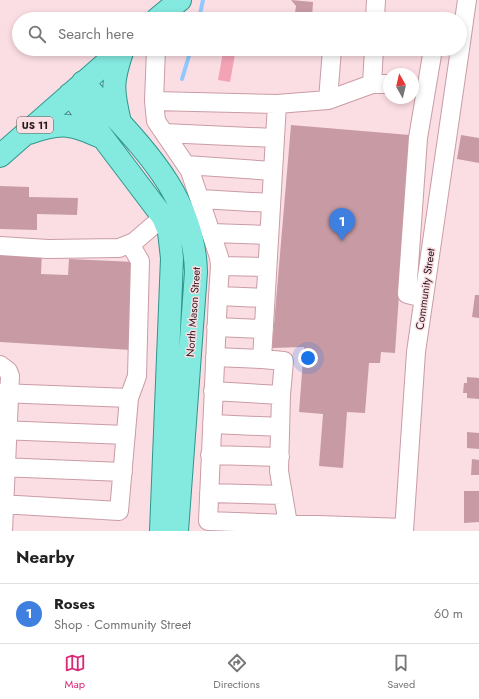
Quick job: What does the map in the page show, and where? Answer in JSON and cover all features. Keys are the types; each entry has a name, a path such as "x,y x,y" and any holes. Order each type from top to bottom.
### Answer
{"main road":[{"path":"165,12 180,0"},
{"name":"US 11","path":"0,156 114,56"},
{"path":"120,56 113,87 121,125"},
{"name":"North Mason Street","path":"77,88 121,125 151,159 175,193 189,225 196,261 196,280 177,531"},
{"name":"North Mason Street","path":"77,88 104,139 163,217 169,232 172,258 161,531"},
{"path":"23,136 42,128 60,125 85,129 104,139"}],"street":[{"path":"375,12 376,0"},
{"name":"Community Street","path":"465,12 467,0"},
{"path":"156,56 154,101 156,120 190,171 219,257 220,266 208,521 288,528 404,529"},
{"path":"328,100 331,56"},
{"path":"154,101 277,104 328,100 380,84 375,56"},
{"path":"424,298 407,294 418,138 420,84 430,56"},
{"name":"Community Street","path":"404,529 416,352 459,56"},
{"path":"420,84 454,88"},
{"path":"262,358 277,104"},
{"path":"164,133 275,138"},
{"path":"186,166 273,171"},
{"path":"200,199 271,203"},
{"path":"0,246 48,249 119,248 130,244 163,217"},
{"path":"211,233 269,235"},
{"path":"2,504 119,511 129,398 137,376 140,261 130,244"},
{"path":"220,266 267,267"},
{"path":"218,296 266,298"},
{"path":"216,327 264,329"},
{"path":"215,356 262,358 284,361 281,395 279,471 288,528"},
{"path":"0,365 8,371 10,376 5,393 2,504 3,531"},
{"path":"213,391 281,395"},
{"path":"5,393 129,398"},
{"path":"212,424 280,427"},
{"path":"4,430 126,435"},
{"path":"210,455 280,457"},
{"path":"3,467 123,472"},
{"path":"209,493 283,495"}],"shaded area":[{"path":"222,56 235,56 230,82 218,80"}],"building":[{"path":"291,0 313,2 312,12 295,12 296,6"},
{"path":"291,125 410,135 395,353 381,352 380,363 369,363 365,413 347,412 343,468 319,466 323,414 299,412 304,347 272,348"},
{"path":"461,135 479,138 479,163 457,159"},
{"path":"0,186 29,187 29,197 78,198 77,215 37,214 37,230 0,229"},
{"path":"0,250 42,252 41,274 68,275 69,259 135,262 131,350 0,342"},
{"path":"475,295 479,295 479,318 472,317"},
{"path":"467,377 479,378 479,399 467,398 467,393 463,393 464,383 467,383"},
{"path":"467,432 479,433 479,449 467,448"},
{"path":"472,459 479,460 479,475 471,475"},
{"path":"464,491 479,491 479,522 464,523"}],"waterway":[{"path":"200,12 203,0"},
{"path":"182,79 189,56"}],"place":[{"name":"Roses","path":"342,241"}]}
